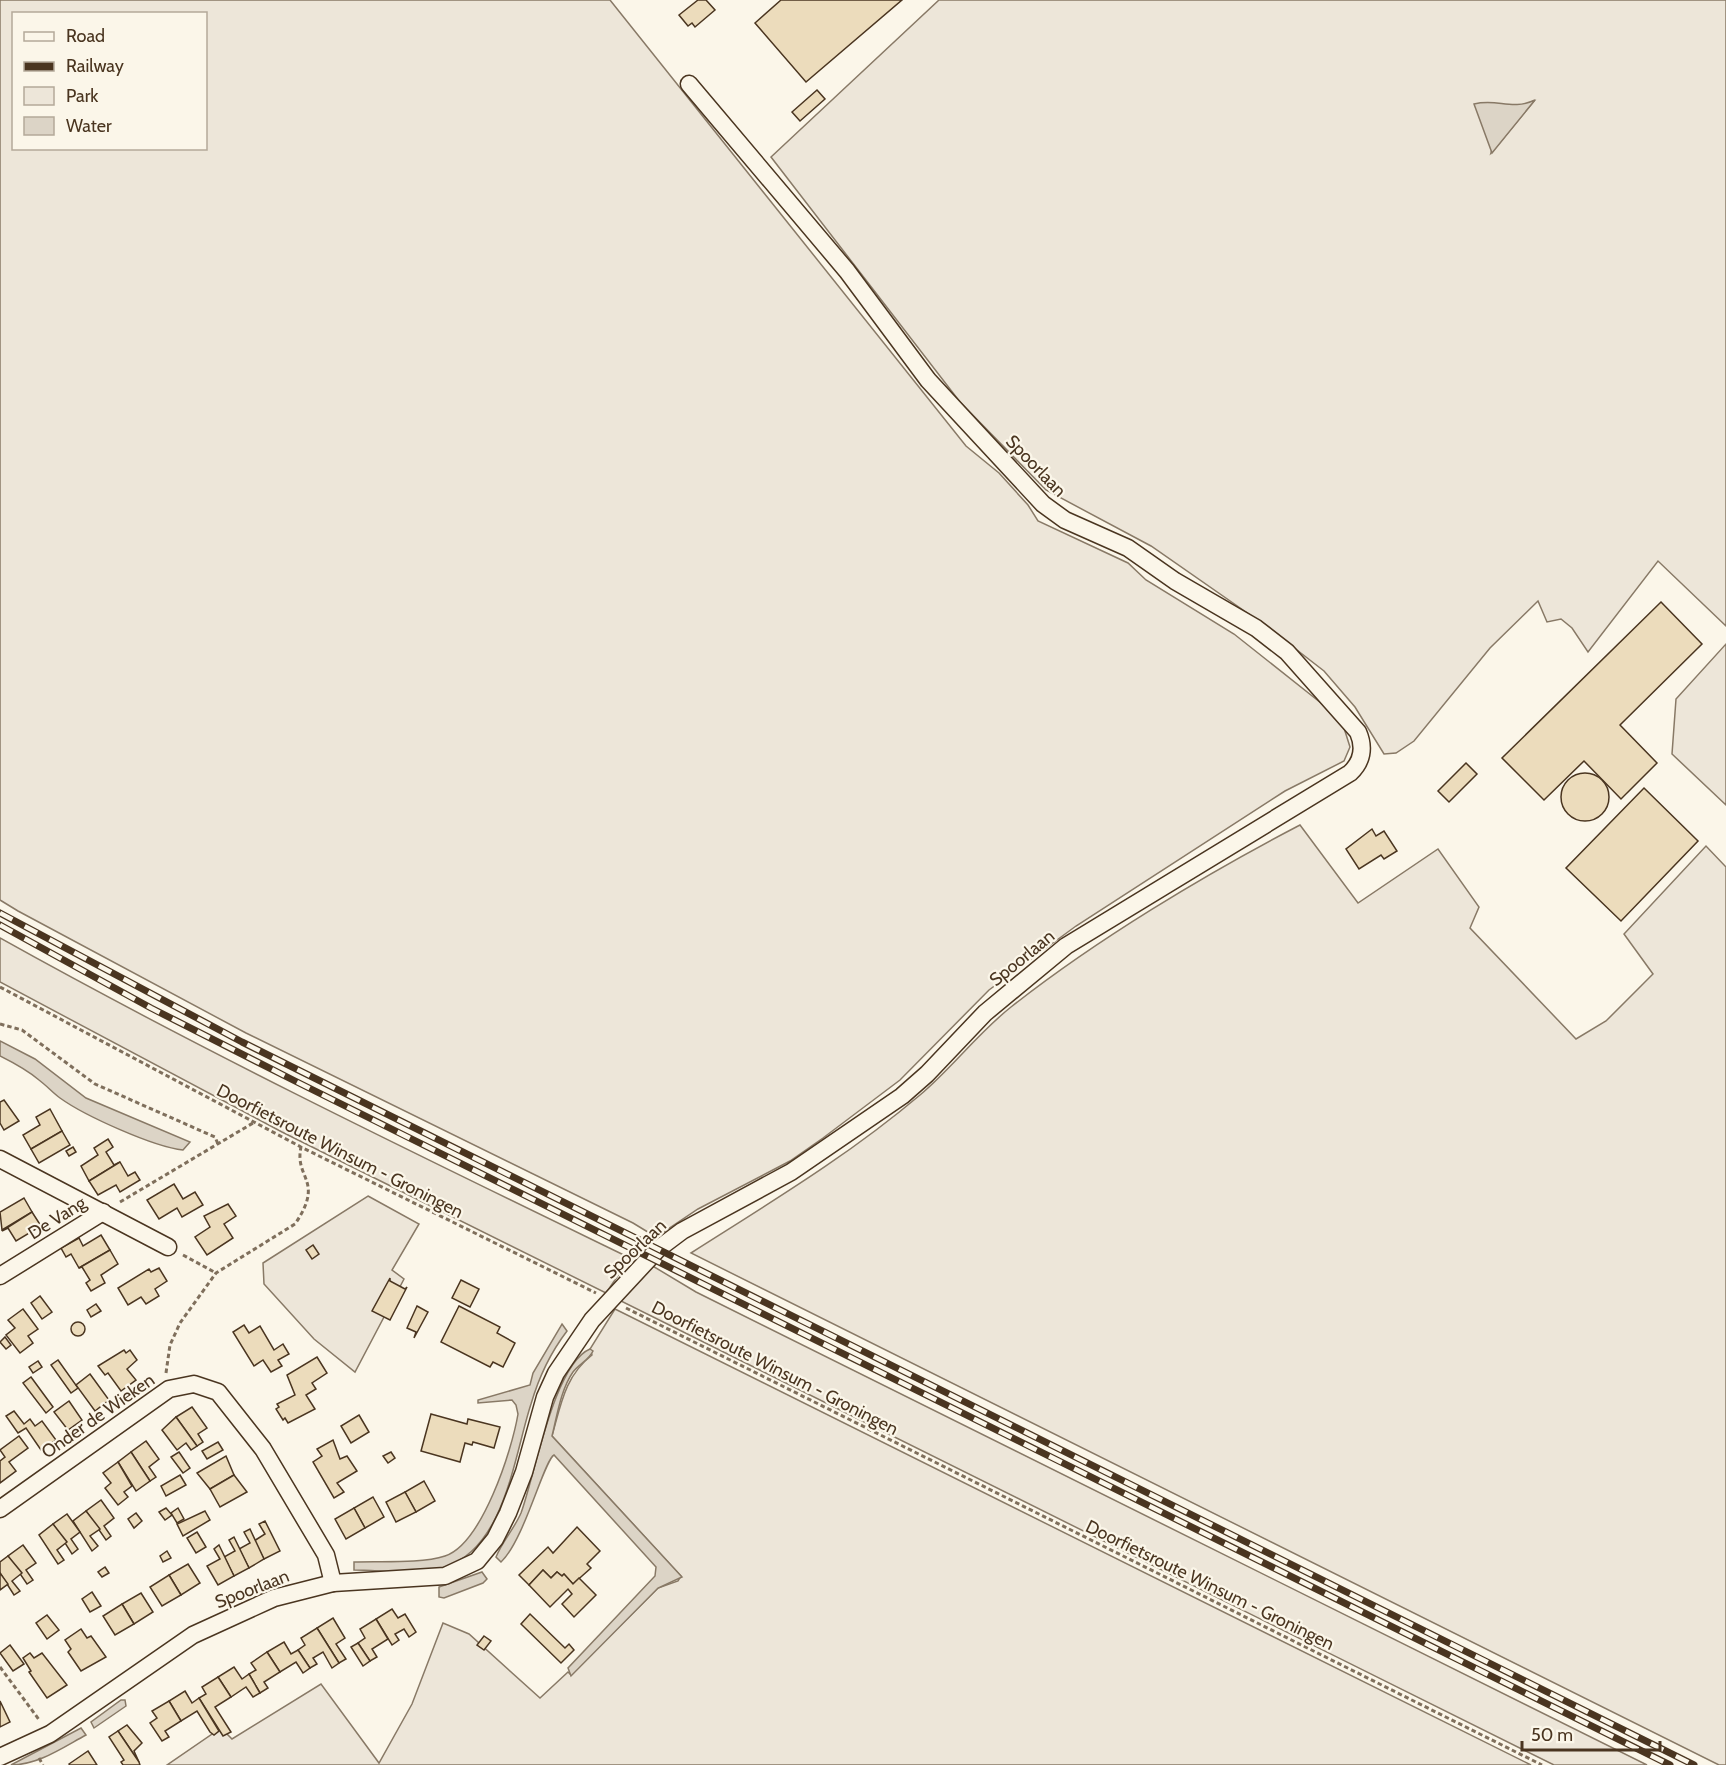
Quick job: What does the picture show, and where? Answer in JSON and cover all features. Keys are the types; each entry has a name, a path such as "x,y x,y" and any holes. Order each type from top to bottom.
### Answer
{"street":[{"name":"Spoorlaan","path":"0,1756 50,1734 193,1635 274,1598 333,1583 446,1576 467,1567 487,1551 508,1513 524,1472 545,1397 556,1373 609,1300 649,1258 682,1231 791,1172 902,1096 927,1074 985,1013 1066,946 1350,773 1359,762 1362,747 1358,732 1287,652 1272,639 1175,581 1128,548 1065,520 1043,504 928,380 847,271 689,84"},
{"name":"De Vang","path":"0,1159 168,1246"},
{"name":"De Vang","path":"0,1276 103,1212"},
{"name":"Onder de Wieken","path":"0,1509 169,1389 194,1384 218,1392 263,1449 326,1555 333,1583"}],"path":[{"name":"Doorfietsroute Winsum - Groningen","path":"0,987 301,1147 1542,1765"},
{"path":"0,1024 22,1030 95,1084 215,1137 218,1144"},
{"path":"103,1212 255,1122"},
{"path":"169,1389 166,1373 170,1345 180,1323 216,1273 295,1224 299,1219 311,1192 300,1154 301,1147"},
{"path":"168,1246 216,1273"},
{"path":"0,1667 50,1734"}],"green space":[{"path":"0,0 610,0 966,446 999,473 1028,505 1038,521 1128,563 1146,580 1234,634 1321,703 1344,728 1350,747 1344,761 1285,791 1076,926 989,990 900,1080 823,1138 790,1161 698,1209 656,1237 633,1223 246,1033 0,900"},
{"path":"939,0 1726,0 1726,626 1658,561 1588,652 1572,628 1561,619 1547,622 1538,601 1490,648 1414,741 1396,753 1384,754 1355,707 1324,671 1266,626 1151,546 1046,490 960,402 771,157","holes":["1534,101 1491,153 1504,105 1521,106"]},
{"path":"1726,644 1726,805 1672,754 1676,699"},
{"path":"1300,825 1358,903 1438,849 1479,907 1470,928 1576,1039 1606,1021 1653,974 1624,934 1706,846 1726,867 1726,1765 1719,1765 691,1253 808,1178 893,1117 932,1085 999,1017 1079,957 1189,887"},
{"path":"0,938 234,1063 630,1258 606,1293 282,1132 0,982"},
{"path":"368,1196 419,1224 392,1270 404,1279 355,1372 314,1339 264,1284 263,1263"},
{"path":"651,1265 696,1292 1647,1765 1554,1765 619,1300"},
{"path":"615,1309 1531,1765 167,1765 221,1728 232,1739 321,1684 379,1763 412,1704 443,1623 469,1634 540,1698 568,1672 571,1675 658,1588 678,1581 681,1576 552,1436 565,1391 576,1372 592,1355 590,1349"}],"water":[{"path":"1535,100 1492,153 1474,104 1490,102 1511,105"},
{"path":"0,1041 35,1059 86,1098 190,1142 183,1150 170,1148 120,1130 86,1113 60,1098 30,1073 0,1056"},
{"path":"562,1324 567,1331 550,1357 537,1385 504,1498 494,1521 481,1541 465,1557 434,1570 412,1572 354,1570 354,1562 413,1561 445,1556 459,1548 471,1534 483,1515 502,1472 518,1414 512,1400 478,1403 478,1400 530,1385 533,1373"},
{"path":"590,1349 593,1351 591,1354 573,1372 565,1386 552,1436 682,1577 658,1588 571,1676 568,1668 655,1576 656,1567 554,1455 545,1471 518,1537 501,1562 496,1557 521,1513 556,1397 577,1359"},
{"path":"482,1572 487,1579 483,1583 444,1598 439,1597 439,1587"},
{"path":"121,1700 125,1700 126,1706 94,1728 91,1722"},
{"path":"81,1728 86,1735 59,1750 31,1762 11,1765"}],"building":[{"path":"698,0 706,0 715,10 695,27 692,23 688,26 679,15"},
{"path":"781,0 902,0 806,82 755,23"},
{"path":"817,90 825,99 800,121 792,112"},
{"path":"1661,602 1702,644 1620,725 1657,763 1621,799 1584,761 1544,800 1502,758"},
{"path":"1466,763 1477,774 1449,802 1438,791"},
{"path":"1585,773 1602,780 1609,797 1602,814 1585,821 1568,814 1561,797 1568,780"},
{"path":"1644,788 1698,841 1621,921 1566,868"},
{"path":"1372,829 1376,836 1384,831 1397,851 1384,859 1381,855 1359,869 1346,849"},
{"path":"4,1100 19,1121 4,1130 0,1123 0,1102"},
{"path":"50,1109 62,1131 31,1149 23,1135 40,1125 36,1117"},
{"path":"62,1131 70,1145 39,1163 31,1149"},
{"path":"108,1139 113,1147 106,1152 114,1165 120,1162 89,1181 81,1166 98,1155 94,1148"},
{"path":"73,1147 76,1152 69,1156 66,1151"},
{"path":"120,1162 128,1176 135,1172 140,1180 120,1192 116,1185 98,1195 89,1181"},
{"path":"174,1184 183,1199 195,1192 203,1205 182,1217 177,1208 159,1219 147,1200"},
{"path":"24,1198 32,1212 2,1230 0,1212"},
{"path":"228,1204 236,1216 224,1224 233,1238 207,1255 195,1237 210,1227 204,1216"},
{"path":"32,1212 41,1226 16,1241 8,1228 2,1231"},
{"path":"101,1235 110,1250 79,1268 71,1254 66,1257 61,1248 79,1238 83,1246"},
{"path":"313,1245 319,1254 312,1259 306,1250"},
{"path":"110,1250 118,1264 101,1275 105,1283 91,1291 86,1283 90,1280 82,1267 79,1268"},
{"path":"159,1268 167,1281 155,1289 159,1296 146,1304 141,1297 128,1305 118,1288 149,1269 151,1272"},
{"path":"390,1278 390,1281 405,1289 407,1287 390,1320 372,1311"},
{"path":"461,1280 479,1289 470,1307 452,1298"},
{"path":"40,1296 52,1312 42,1319 31,1303"},
{"path":"96,1304 101,1311 91,1317 87,1310"},
{"path":"417,1306 428,1312 414,1338 416,1332 407,1328"},
{"path":"459,1306 500,1327 497,1333 515,1343 503,1367 493,1362 490,1367 441,1342"},
{"path":"23,1309 38,1329 28,1336 33,1343 20,1353 6,1335 15,1328 8,1320"},
{"path":"78,1322 83,1324 85,1329 83,1334 78,1336 73,1334 71,1329 73,1324"},
{"path":"244,1325 249,1333 260,1326 274,1350 283,1344 289,1354 278,1360 282,1366 271,1372 263,1360 254,1366 233,1332"},
{"path":"5,1337 11,1345 6,1349 0,1342"},
{"path":"124,1350 126,1353 130,1350 137,1360 127,1369 136,1380 121,1391 108,1373 105,1375 98,1366"},
{"path":"317,1357 327,1373 312,1383 316,1389 306,1395 315,1409 288,1423 285,1418 283,1420 276,1409 279,1407 277,1404 295,1395 287,1375"},
{"path":"58,1360 78,1388 71,1393 51,1365"},
{"path":"38,1361 42,1367 33,1373 29,1367"},
{"path":"90,1374 109,1400 95,1411 76,1385"},
{"path":"31,1377 53,1407 46,1413 23,1383"},
{"path":"69,1401 82,1420 68,1430 54,1412"},
{"path":"192,1407 207,1428 198,1434 203,1442 197,1446 176,1417"},
{"path":"14,1411 24,1424 30,1419 35,1426 42,1421 56,1440 41,1450 26,1428 18,1433 6,1416"},
{"path":"431,1414 467,1424 468,1419 500,1427 494,1448 473,1442 472,1445 465,1443 460,1462 421,1451"},
{"path":"359,1415 369,1432 351,1443 341,1426"},
{"path":"176,1417 197,1446 191,1450 186,1443 177,1450 162,1430"},
{"path":"19,1436 28,1448 9,1462 16,1471 0,1483 0,1461 5,1457 0,1450"},
{"path":"333,1440 340,1459 347,1456 357,1471 337,1483 344,1492 334,1498 313,1462 322,1456 317,1449"},
{"path":"146,1441 159,1459 149,1467 156,1477 150,1481 131,1452"},
{"path":"218,1442 223,1450 207,1459 202,1451"},
{"path":"131,1452 150,1481 136,1491 118,1462"},
{"path":"179,1452 190,1468 183,1473 171,1457"},
{"path":"391,1452 395,1458 388,1463 383,1456"},
{"path":"226,1456 234,1475 210,1489 197,1473"},
{"path":"118,1462 132,1486 124,1492 128,1497 118,1505 105,1488 111,1483 103,1473"},
{"path":"180,1475 186,1485 166,1496 161,1486"},
{"path":"234,1475 247,1492 220,1507 210,1489"},
{"path":"424,1481 435,1501 416,1512 405,1492"},
{"path":"405,1492 416,1512 396,1522 386,1502"},
{"path":"373,1497 384,1517 365,1528 354,1508"},
{"path":"101,1500 114,1518 104,1526 111,1536 106,1540 86,1511"},
{"path":"166,1508 172,1515 165,1520 159,1512"},
{"path":"178,1508 184,1519 177,1523 171,1513"},
{"path":"354,1508 365,1528 346,1539 335,1519"},
{"path":"86,1511 100,1529 90,1536 98,1546 92,1551 73,1521"},
{"path":"205,1511 210,1520 183,1536 177,1524"},
{"path":"136,1513 142,1521 134,1528 128,1519"},
{"path":"67,1514 80,1532 71,1539 78,1549 72,1554 53,1524"},
{"path":"265,1521 280,1551 264,1559 254,1541 265,1534 259,1524"},
{"path":"53,1524 67,1542 57,1550 64,1560 58,1564 39,1535"},
{"path":"577,1527 600,1551 587,1564 591,1568 573,1584 564,1574 562,1576 557,1572 551,1578 543,1570 529,1585 519,1575 548,1547 553,1553"},
{"path":"250,1529 264,1559 249,1568 239,1549 250,1543 244,1532"},
{"path":"197,1532 206,1547 196,1553 187,1538"},
{"path":"234,1537 249,1568 234,1576 224,1557 235,1551 229,1540"},
{"path":"23,1545 36,1563 26,1570 33,1580 27,1584 8,1556"},
{"path":"219,1545 234,1576 218,1585 207,1566 220,1559 214,1549"},
{"path":"167,1551 171,1558 163,1562 160,1556"},
{"path":"8,1556 22,1573 12,1581 20,1591 14,1595 0,1573 0,1562"},
{"path":"188,1564 200,1583 181,1595 169,1575"},
{"path":"105,1567 109,1573 102,1577 98,1572"},
{"path":"543,1570 551,1578 557,1572 562,1576 564,1574 573,1584 579,1578 596,1595 574,1617 562,1604 572,1594 568,1589 550,1607 529,1585"},
{"path":"0,1573 8,1584 0,1590"},
{"path":"169,1575 181,1595 162,1606 150,1587"},
{"path":"92,1592 101,1606 90,1612 82,1599"},
{"path":"141,1593 153,1612 134,1624 122,1604"},
{"path":"122,1604 134,1624 115,1635 103,1616"},
{"path":"392,1609 398,1618 405,1614 416,1632 409,1637 404,1629 395,1634 399,1640 392,1645 376,1619"},
{"path":"530,1614 565,1648 569,1644 574,1650 561,1663 521,1624"},
{"path":"47,1615 59,1630 47,1639 36,1623"},
{"path":"333,1618 345,1638 336,1644 346,1659 339,1663 317,1628"},
{"path":"376,1619 388,1639 372,1649 377,1657 370,1661 358,1643 365,1638 360,1629"},
{"path":"317,1628 339,1663 332,1668 323,1652 313,1658 317,1664 310,1668 298,1650 305,1645 301,1638"},
{"path":"81,1629 87,1638 91,1636 106,1657 81,1671 68,1652 71,1649 65,1640"},
{"path":"484,1636 491,1641 484,1650 477,1645"},
{"path":"284,1642 291,1654 298,1650 310,1668 303,1673 296,1662 280,1672 267,1652"},
{"path":"358,1643 370,1661 363,1666 351,1647"},
{"path":"10,1645 24,1664 13,1671 0,1653"},
{"path":"267,1652 280,1672 264,1682 268,1688 260,1693 249,1674 256,1670 251,1663"},
{"path":"30,1653 34,1658 42,1653 67,1685 47,1698 29,1672 31,1671 23,1658"},
{"path":"234,1667 242,1679 249,1674 260,1693 253,1697 246,1687 231,1697 218,1677"},
{"path":"218,1677 231,1697 215,1707 231,1732 223,1736 199,1698 206,1694 202,1687"},
{"path":"185,1691 192,1703 199,1698 219,1731 214,1735 197,1711 181,1721 169,1701"},
{"path":"0,1701 10,1722 0,1727"},
{"path":"169,1701 181,1721 165,1731 169,1737 162,1741 150,1723 157,1718 152,1711"},
{"path":"127,1725 142,1743 134,1751 139,1762 118,1731"},
{"path":"118,1731 140,1765 123,1765 121,1762 124,1760 109,1737"},
{"path":"88,1751 97,1765 69,1764"}],"railway":[{"path":"0,913 242,1042 1694,1765"},
{"path":"0,925 151,1008 295,1081 1670,1765"}]}
